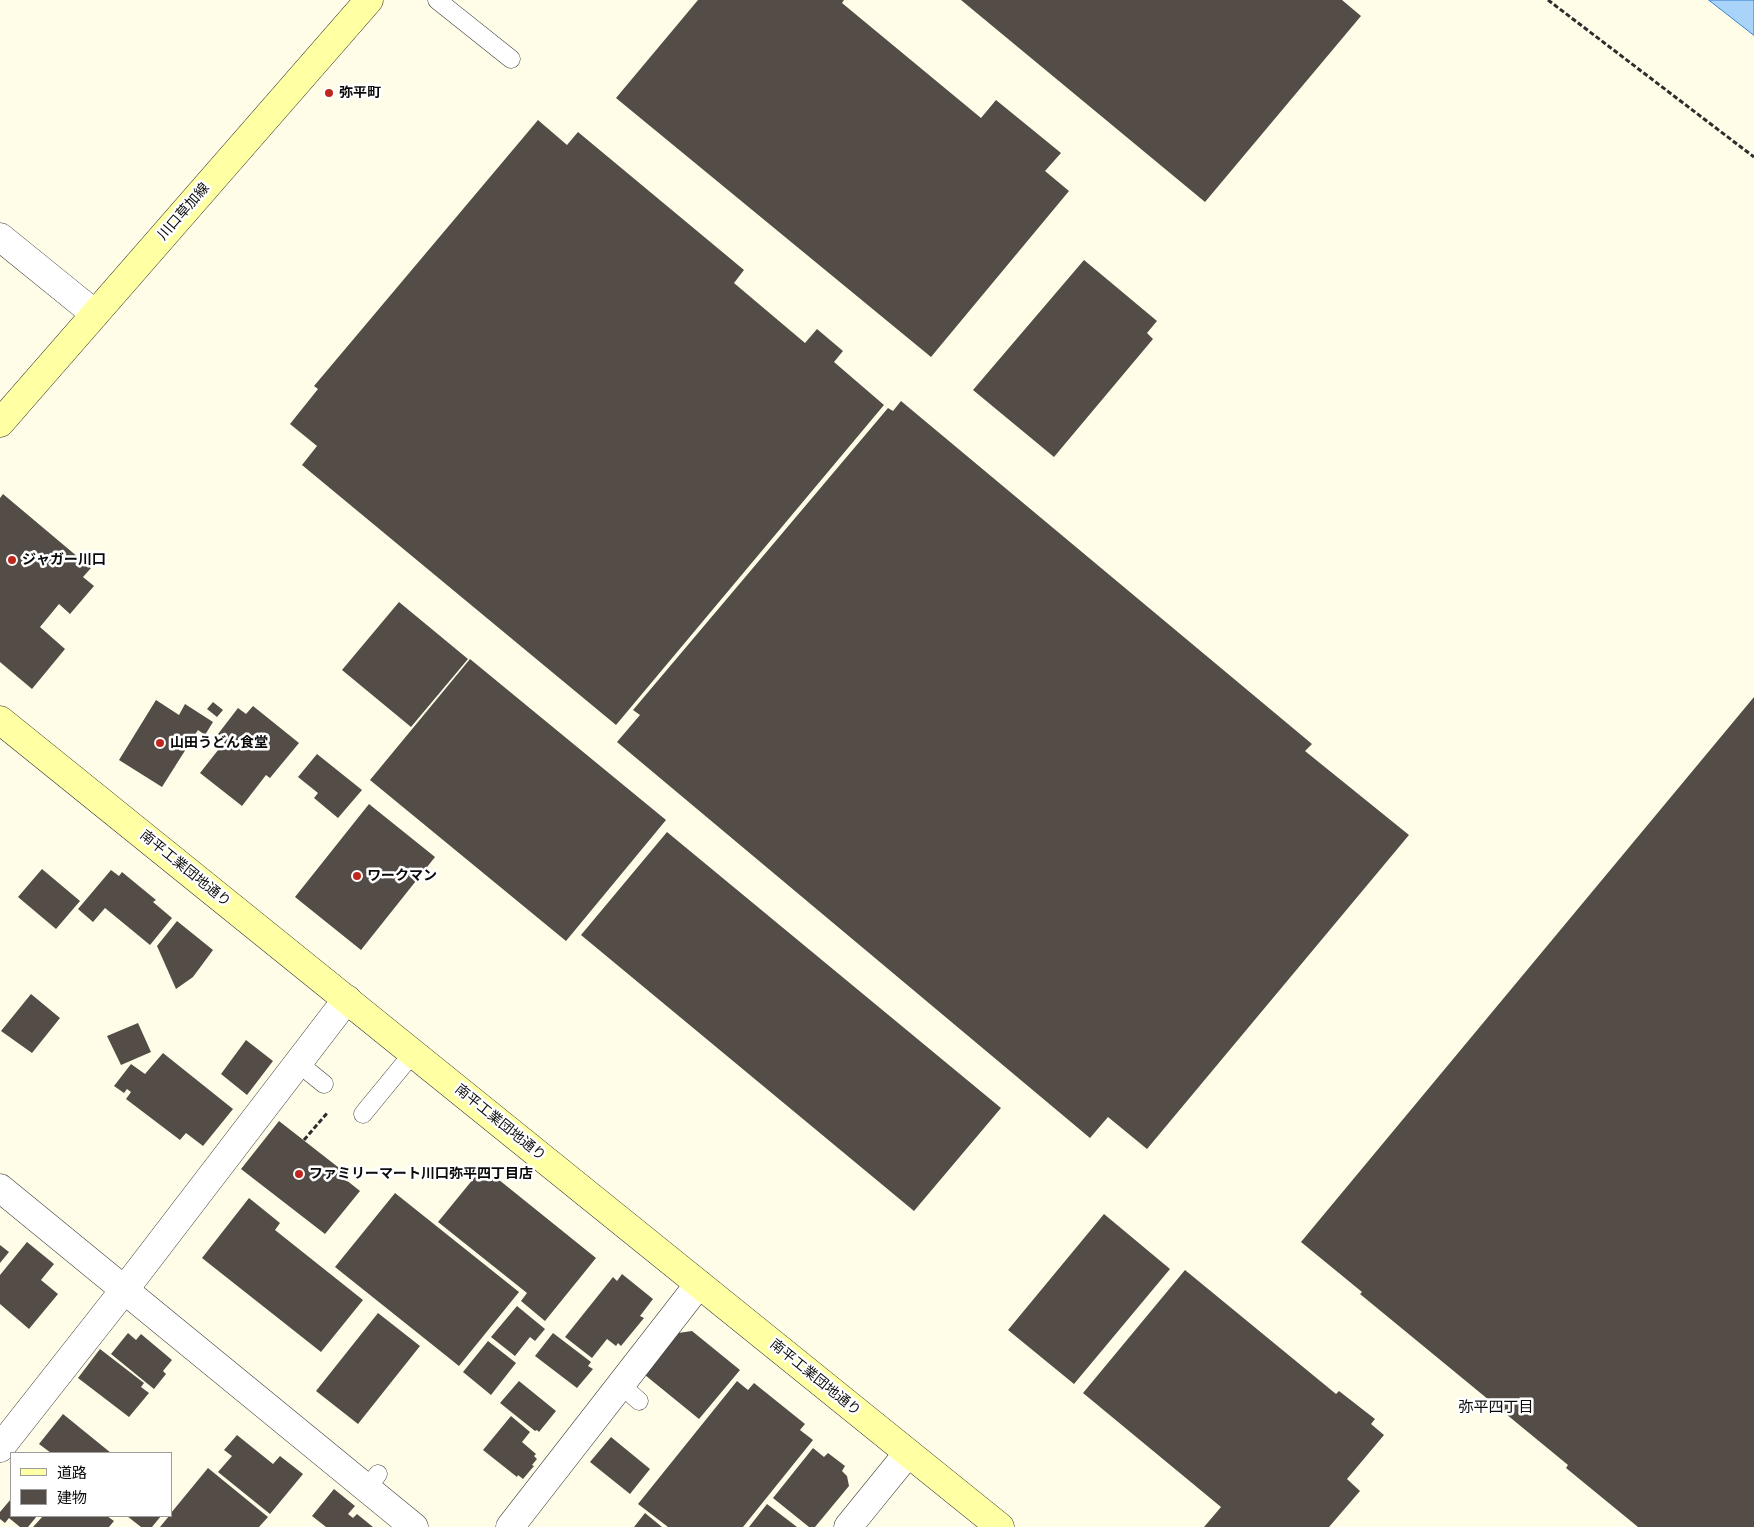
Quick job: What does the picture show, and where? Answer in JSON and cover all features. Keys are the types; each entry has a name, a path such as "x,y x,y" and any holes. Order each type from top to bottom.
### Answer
{"street":[{"name":"川口草加線","path":"0,423 369,0"},
{"path":"0,237 95,314"},
{"name":"南平工業団地通り","path":"0,720 1000,1527"},
{"path":"0,1448 348,999"},
{"path":"0,1188 125,1289 372,1481 414,1527"},
{"path":"510,1527 630,1393 699,1284"},
{"path":"848,1527 908,1453"}],"lane":[{"path":"437,0 511,59"},
{"path":"363,1114 413,1053"},
{"path":"298,1063 324,1084"}],"path":[{"path":"1548,0 1754,157"},
{"path":"304,1140 329,1111"}],"water":[{"path":"1709,0 1754,0 1754,35"}],"building":[{"path":"698,0 844,0 842,3 981,118 996,100 1061,153 1045,171 1069,191 931,357 616,98"},
{"path":"961,0 1342,0 1361,16 1205,202"},
{"path":"538,120 567,145 578,132 744,270 734,283 805,343 817,329 843,351 834,362 884,405 616,725 302,465 317,446 290,424 318,389 314,386"},
{"path":"1084,260 1157,321 1147,333 1153,339 1054,457 973,390"},
{"path":"901,401 1312,744 1305,751 1409,835 1147,1149 1108,1117 1090,1138 617,742 640,715 633,710 888,408 893,411"},
{"path":"3,494 91,568 83,577 94,586 70,614 59,604 40,627 65,649 32,689 0,662 0,498"},
{"path":"399,602 468,659 411,727 342,670"},
{"path":"470,659 666,820 566,941 370,780"},
{"path":"1754,697 1754,1527 1638,1527 1566,1468 1568,1465 1360,1294 1362,1292 1301,1242"},
{"path":"156,700 179,715 185,704 213,722 205,735 198,730 162,787 119,760"},
{"path":"213,702 223,710 217,717 207,709"},
{"path":"253,706 299,743 270,778 266,775 242,806 200,773 226,740 218,734 238,708 246,714"},
{"path":"317,754 362,790 338,818 314,798 318,793 298,777"},
{"path":"369,804 435,857 361,950 295,897"},
{"path":"667,832 1001,1108 914,1211 581,935"},
{"path":"42,869 80,901 56,929 18,897"},
{"path":"111,870 119,876 122,872 156,900 153,902 172,918 150,945 105,908 93,922 78,909"},
{"path":"177,921 213,950 193,977 176,989 157,946"},
{"path":"31,994 60,1018 32,1053 1,1031"},
{"path":"138,1023 151,1052 121,1065 107,1036"},
{"path":"246,1040 273,1061 247,1095 221,1074"},
{"path":"163,1053 233,1109 203,1146 186,1133 180,1140 126,1099 131,1092 127,1089 124,1093 114,1086 131,1064 145,1074"},
{"path":"279,1121 343,1171 340,1175 360,1191 325,1234 241,1169"},
{"path":"483,1167 596,1258 545,1321 521,1301 527,1293 438,1222"},
{"path":"395,1193 519,1292 459,1366 335,1267"},
{"path":"249,1198 280,1223 275,1230 363,1300 321,1352 202,1258"},
{"path":"1104,1214 1170,1269 1074,1384 1008,1330"},
{"path":"27,1242 54,1264 41,1280 58,1294 29,1329 0,1304 0,1275"},
{"path":"0,1245 9,1252 0,1263"},
{"path":"1185,1270 1336,1394 1339,1391 1375,1419 1371,1424 1384,1435 1347,1479 1360,1491 1329,1527 1204,1527 1221,1507 1083,1393"},
{"path":"622,1274 653,1299 640,1316 644,1318 621,1346 618,1343 616,1346 607,1339 592,1358 565,1337 613,1277 617,1281"},
{"path":"517,1306 545,1329 535,1341 530,1337 515,1356 491,1337"},
{"path":"378,1313 420,1346 358,1424 316,1391"},
{"path":"692,1331 740,1370 699,1419 645,1375 678,1333"},
{"path":"128,1333 136,1340 141,1334 172,1360 163,1371 166,1374 154,1389 111,1354"},
{"path":"553,1333 591,1362 588,1366 593,1369 577,1388 535,1356"},
{"path":"488,1341 516,1363 491,1395 463,1372"},
{"path":"100,1349 144,1383 141,1387 149,1393 129,1417 78,1378"},
{"path":"519,1381 556,1411 539,1432 535,1431 500,1403"},
{"path":"737,1381 748,1390 754,1383 805,1424 800,1430 813,1440 743,1527 668,1527 638,1504"},
{"path":"63,1414 110,1452 50,1452 39,1444"},
{"path":"511,1416 530,1432 522,1442 536,1454 534,1456 537,1459 532,1465 534,1466 523,1479 518,1475 517,1477 483,1450"},
{"path":"237,1435 273,1464 280,1456 303,1474 270,1514 218,1472 232,1456 224,1450"},
{"path":"611,1437 650,1469 630,1494 590,1462"},
{"path":"813,1448 824,1457 828,1453 845,1466 842,1471 847,1476 849,1486 815,1527 809,1527 773,1498"},
{"path":"208,1468 268,1517 259,1527 160,1527 168,1517 172,1517 172,1512"},
{"path":"334,1489 355,1506 348,1514 353,1518 357,1514 373,1527 326,1527 312,1516"},
{"path":"10,1500 10,1517 36,1517 28,1527 20,1527 9,1518 5,1523 0,1519 0,1512"},
{"path":"767,1504 797,1527 749,1527"},
{"path":"645,1513 662,1527 634,1527"},
{"path":"42,1517 108,1517 114,1521 109,1527 33,1527"},
{"path":"128,1517 160,1517 152,1527 141,1527"}],"place":[{"name":"弥平町","path":"329,93"},
{"name":"ジャガー川口","path":"12,560"},
{"name":"山田うどん食堂","path":"160,743"},
{"name":"ワークマン","path":"357,876"},
{"name":"ファミリーマート川口弥平四丁目店","path":"299,1174"}],"district":[{"name":"弥平四丁目","path":"1496,1408"}]}
